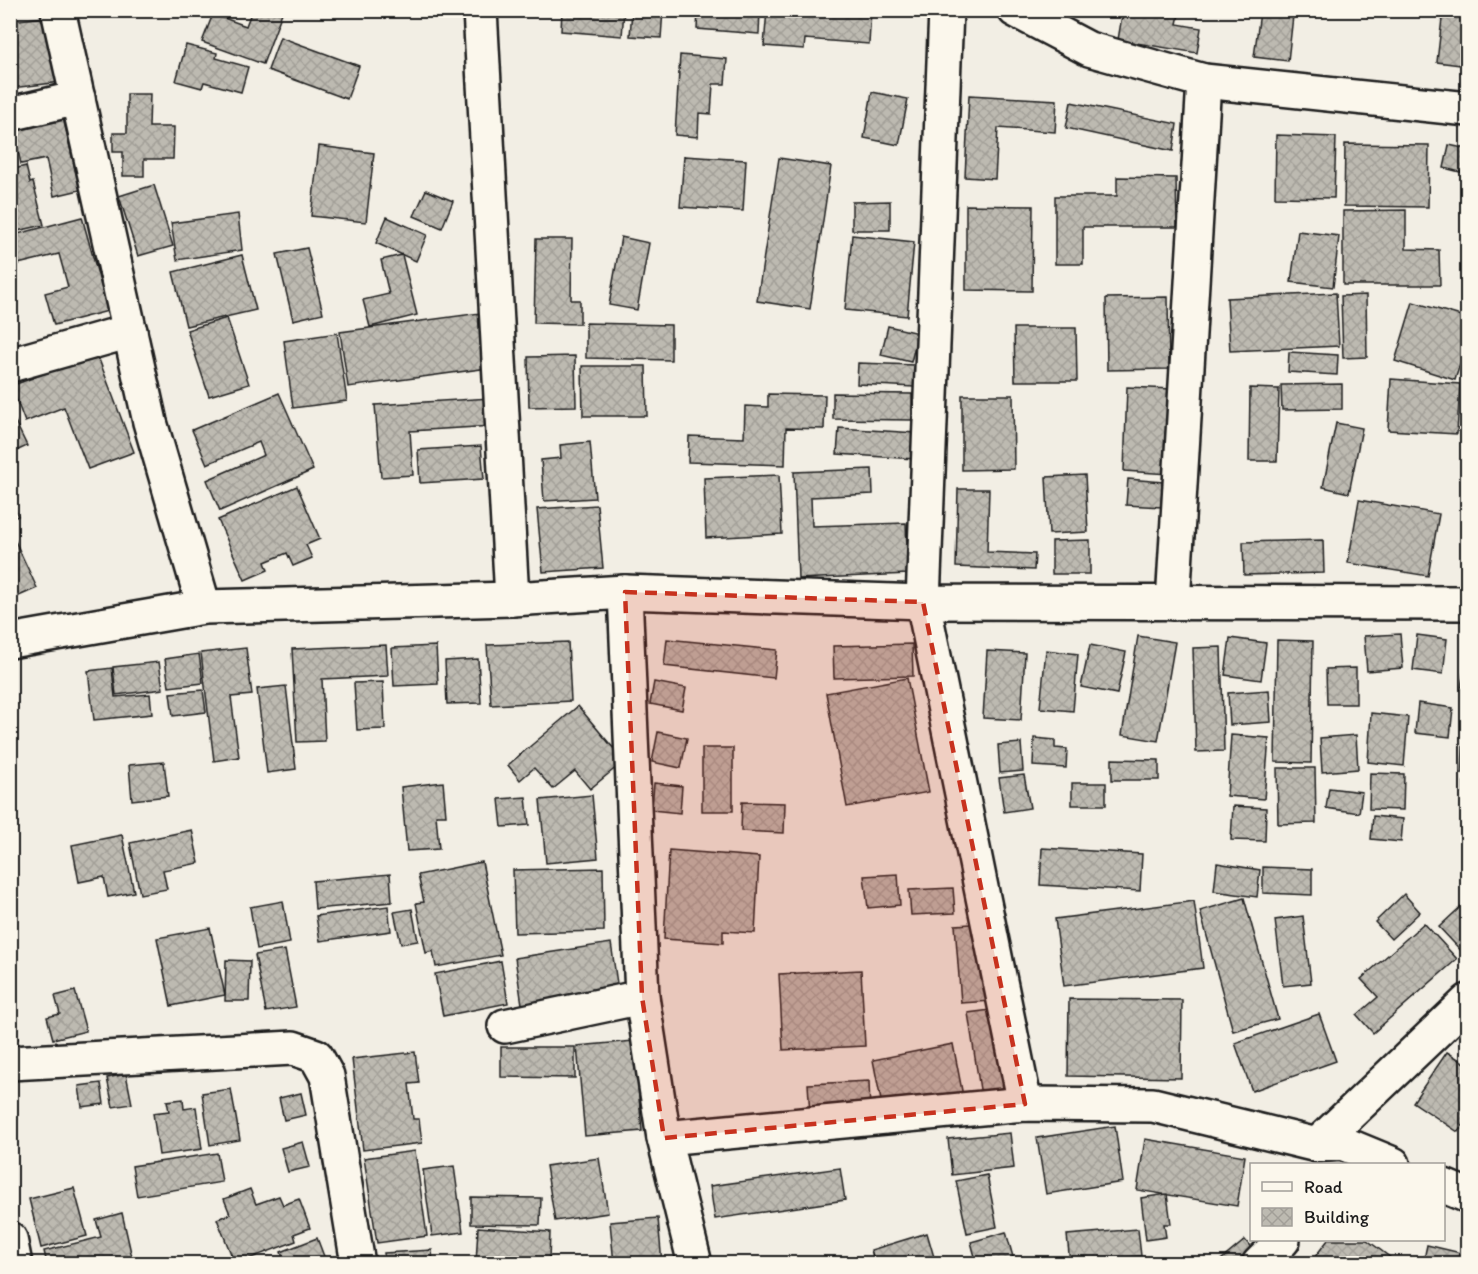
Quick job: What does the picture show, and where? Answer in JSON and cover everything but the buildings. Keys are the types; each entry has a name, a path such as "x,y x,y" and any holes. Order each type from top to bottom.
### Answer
{"street":[{"path":"58,10 150,422 204,607"},
{"path":"480,10 512,599"},
{"path":"946,10 923,602 1025,1104"},
{"path":"1015,10 1089,50 1204,81 1467,109"},
{"path":"1173,603 1204,81"},
{"path":"10,114 78,98"},
{"path":"10,365 130,331"},
{"path":"625,592 642,997 664,1138 695,1263"},
{"path":"10,641 204,607 512,599 625,592 923,602 1467,603"},
{"path":"505,1026 642,997"},
{"path":"1329,1151 1467,1001"},
{"path":"10,1063 293,1048 316,1056 327,1076 358,1263"},
{"path":"664,1138 1025,1104 1153,1105 1329,1151 1388,1163"},
{"path":"1445,1187 1467,1196"},
{"path":"10,1239 15,1263"},
{"path":"1260,1263 1281,1241"}],"highlighted area":[{"path":"625,592 923,602 1025,1104 664,1138 642,997"}]}
